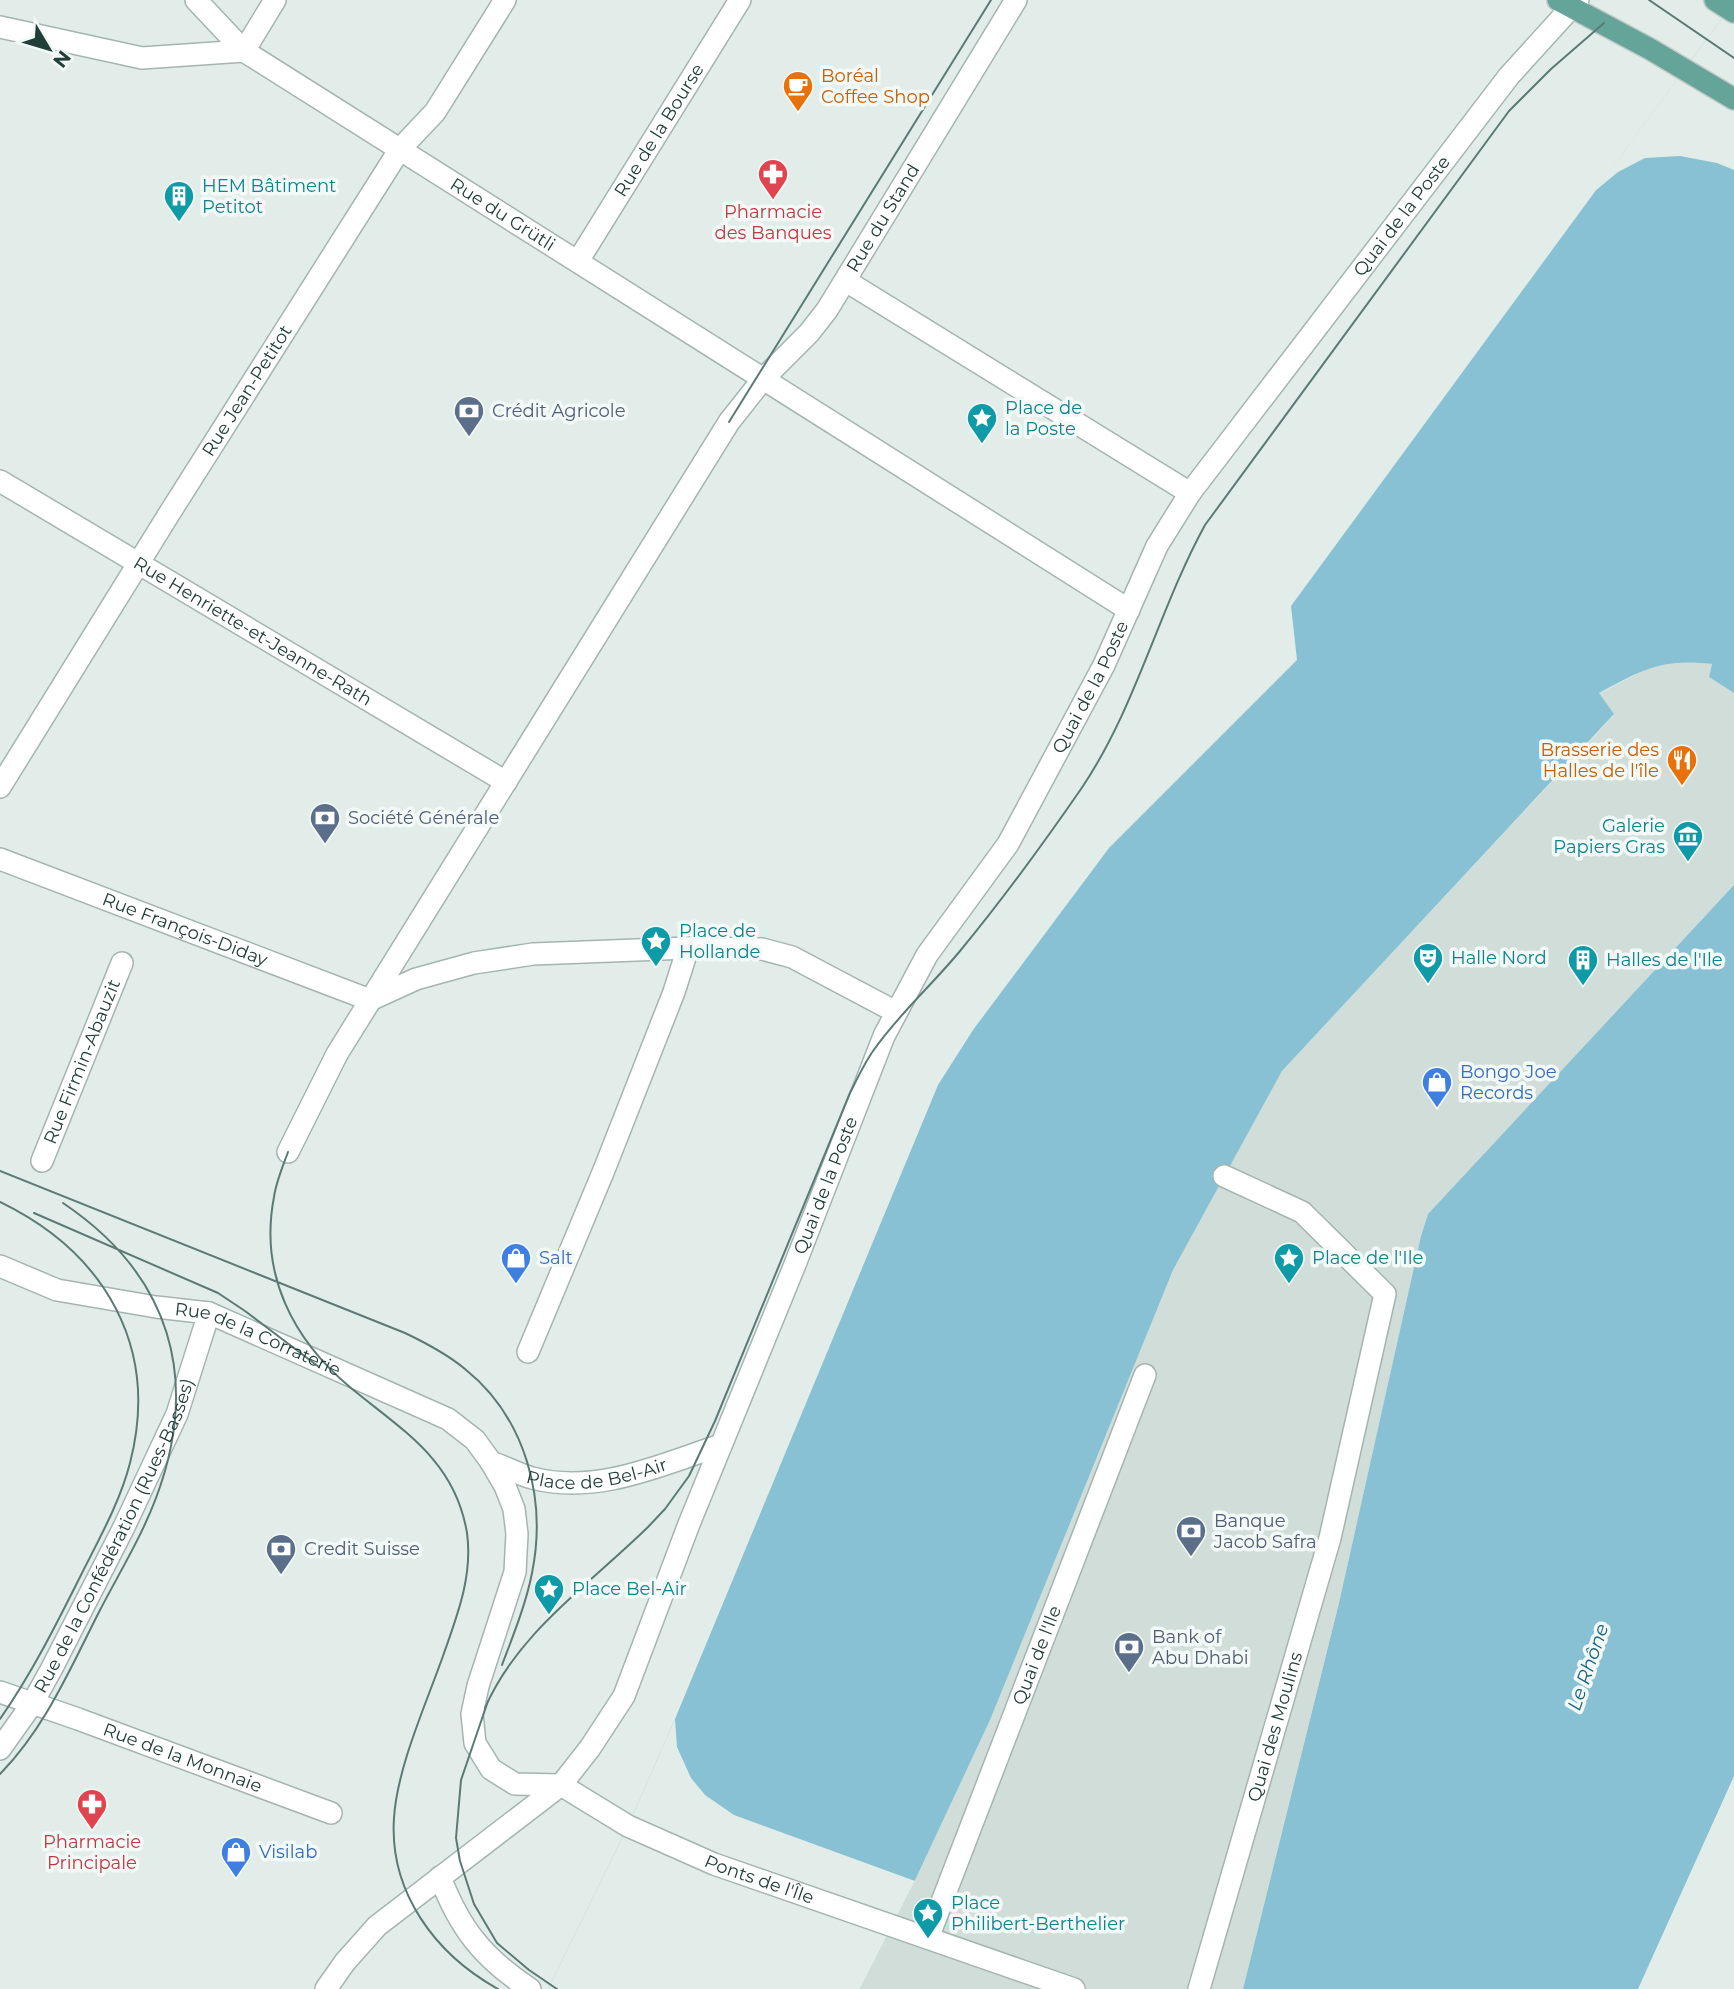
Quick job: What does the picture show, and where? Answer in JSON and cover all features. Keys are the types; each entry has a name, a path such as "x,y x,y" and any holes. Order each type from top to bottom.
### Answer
{"main road":[{"path":"1569,2 1734,99"}],"street":[{"name":"Rue du Grütli","path":"196,0 244,51 763,379"},
{"path":"0,27 142,58 244,51 275,0"},
{"name":"Rue Jean-Petitot","path":"0,787 400,149 435,112 505,0"},
{"name":"Rue de la Bourse","path":"578,261 740,0"},
{"name":"Rue du Stand","path":"288,1152 337,1054 729,422 763,379 809,333 846,281 1016,0"},
{"name":"Quai de la Poste","path":"721,1445 794,1267 869,1071 896,1012 927,955 1008,844 1085,703 1157,546 1190,493 1492,98 1569,2"},
{"path":"846,281 1190,493"},
{"path":"763,379 1129,610"},
{"name":"Rue Henriette-et-Jeanne-Rath","path":"0,481 506,782"},
{"name":"Rue François-Diday","path":"0,859 370,1000"},
{"path":"370,1000 416,979 486,961 533,954 688,948 762,949 792,957 896,1012"},
{"path":"528,1352 604,1170 679,978 688,948"},
{"name":"Rue Firmin-Abauzit","path":"42,1161 122,963"},
{"name":"Quai des Moulins","path":"1199,1989 1331,1538 1385,1294 1301,1212 1224,1176"},
{"name":"Rue de la Corraterie","path":"0,1266 57,1290 209,1313 448,1419 475,1440 491,1462"},
{"name":"Rue de la Confédération (Rues-Basses)","path":"0,1749 32,1704 124,1527 177,1414 209,1313"},
{"name":"Quai de l'Ile","path":"928,1938 1145,1375"},
{"path":"326,1989 345,1962 377,1926 561,1785 590,1748 624,1696 721,1445"},
{"name":"Place de Bel-Air","path":"491,1462 533,1478 569,1483 654,1468 721,1445"},
{"name":"Place de Bel-Air","path":"491,1462 514,1509 517,1534 515,1572 478,1686 472,1714 475,1743 491,1769 515,1784 561,1785"},
{"name":"Rue de la Monnaie","path":"0,1692 331,1814"},
{"name":"Ponts de l'Île","path":"561,1785 628,1826 714,1864 1074,1989"},
{"path":"440,1877 466,1931 486,1956 526,1988"}],"shaded area":[{"path":"1670,662 1712,664 1709,677 1734,693 1734,885 1428,1214 1339,1603 1243,1989 860,1989 910,1891 990,1720 1173,1270 1282,1071 1614,715 1598,694 1647,669"}],"water":[{"path":"1734,2 1734,693 1709,677 1712,664 1679,663 1665,664 1640,672 1599,693 1614,714 1282,1071 1173,1270 990,1720 910,1891 860,1989 548,1989 628,1826 675,1719 938,1085 973,1030 1109,848 1297,660 1291,606"},
{"name":"Le Rhône","path":"1734,885 1734,1776 1638,1989 1243,1989 1339,1603 1428,1214"}],"pier":[{"path":"1734,2 1734,170 1717,163 1680,156 1645,158 1618,172 1595,191"},
{"path":"675,1719 677,1747 691,1778 705,1795 734,1815 915,1881 860,1989 548,1989 628,1826"}],"tram line":[{"path":"729,422 991,0"},
{"path":"1649,0 1734,58"},
{"path":"485,1708 499,1681 536,1632 648,1527 689,1476 715,1421 850,1093 864,1066 893,1025 949,964 992,911 1081,789 1117,726 1188,558 1205,525 1509,111 1551,69 1604,23"},
{"path":"288,1152 275,1191 271,1225 276,1279 285,1303 297,1327 330,1369 424,1449 439,1466 461,1508 468,1549 463,1596 413,1736 401,1778 394,1818 394,1845 399,1871 420,1918 454,1958 498,1989"},
{"path":"0,1171 405,1333 451,1358 486,1389 517,1436 527,1462 536,1517 532,1573 519,1620 502,1665"},
{"path":"0,1202 37,1223 69,1248 95,1276 116,1308 130,1343 137,1380 137,1421 130,1463 121,1492 43,1649 0,1719"},
{"path":"0,1774 30,1737 56,1697 129,1556 156,1498 169,1454 176,1411 175,1371 166,1332 151,1296 129,1263 100,1231 63,1203"},
{"path":"34,1213 218,1293 319,1367"},
{"path":"488,1701 461,1780 456,1838 460,1861 474,1904 497,1943 557,1989"}],"place":[{"name":"Boréal Coffee Shop","path":"798,113"},
{"name":"Pharmacie des Banques","path":"773,201"},
{"name":"HEM Bâtiment Petitot","path":"179,223"},
{"name":"Crédit Agricole","path":"469,438"},
{"name":"Place de la Poste","path":"982,445"},
{"name":"Brasserie des Halles de l'île","path":"1682,787"},
{"name":"Société Générale","path":"325,845"},
{"name":"Galerie Papiers Gras","path":"1688,863"},
{"name":"Place de Hollande","path":"656,968"},
{"name":"Halle Nord","path":"1428,985"},
{"name":"Halles de l'Ile","path":"1583,987"},
{"name":"Bongo Joe Records","path":"1437,1109"},
{"name":"Salt","path":"516,1285"},
{"name":"Place de l'Ile","path":"1289,1285"},
{"name":"Banque Jacob Safra","path":"1191,1558"},
{"name":"Credit Suisse","path":"281,1576"},
{"name":"Place Bel-Air","path":"549,1616"},
{"name":"Bank of Abu Dhabi","path":"1129,1674"},
{"name":"Pharmacie Principale","path":"92,1831"},
{"name":"Visilab","path":"236,1879"},
{"name":"Place Philibert-Berthelier","path":"928,1940"}]}
